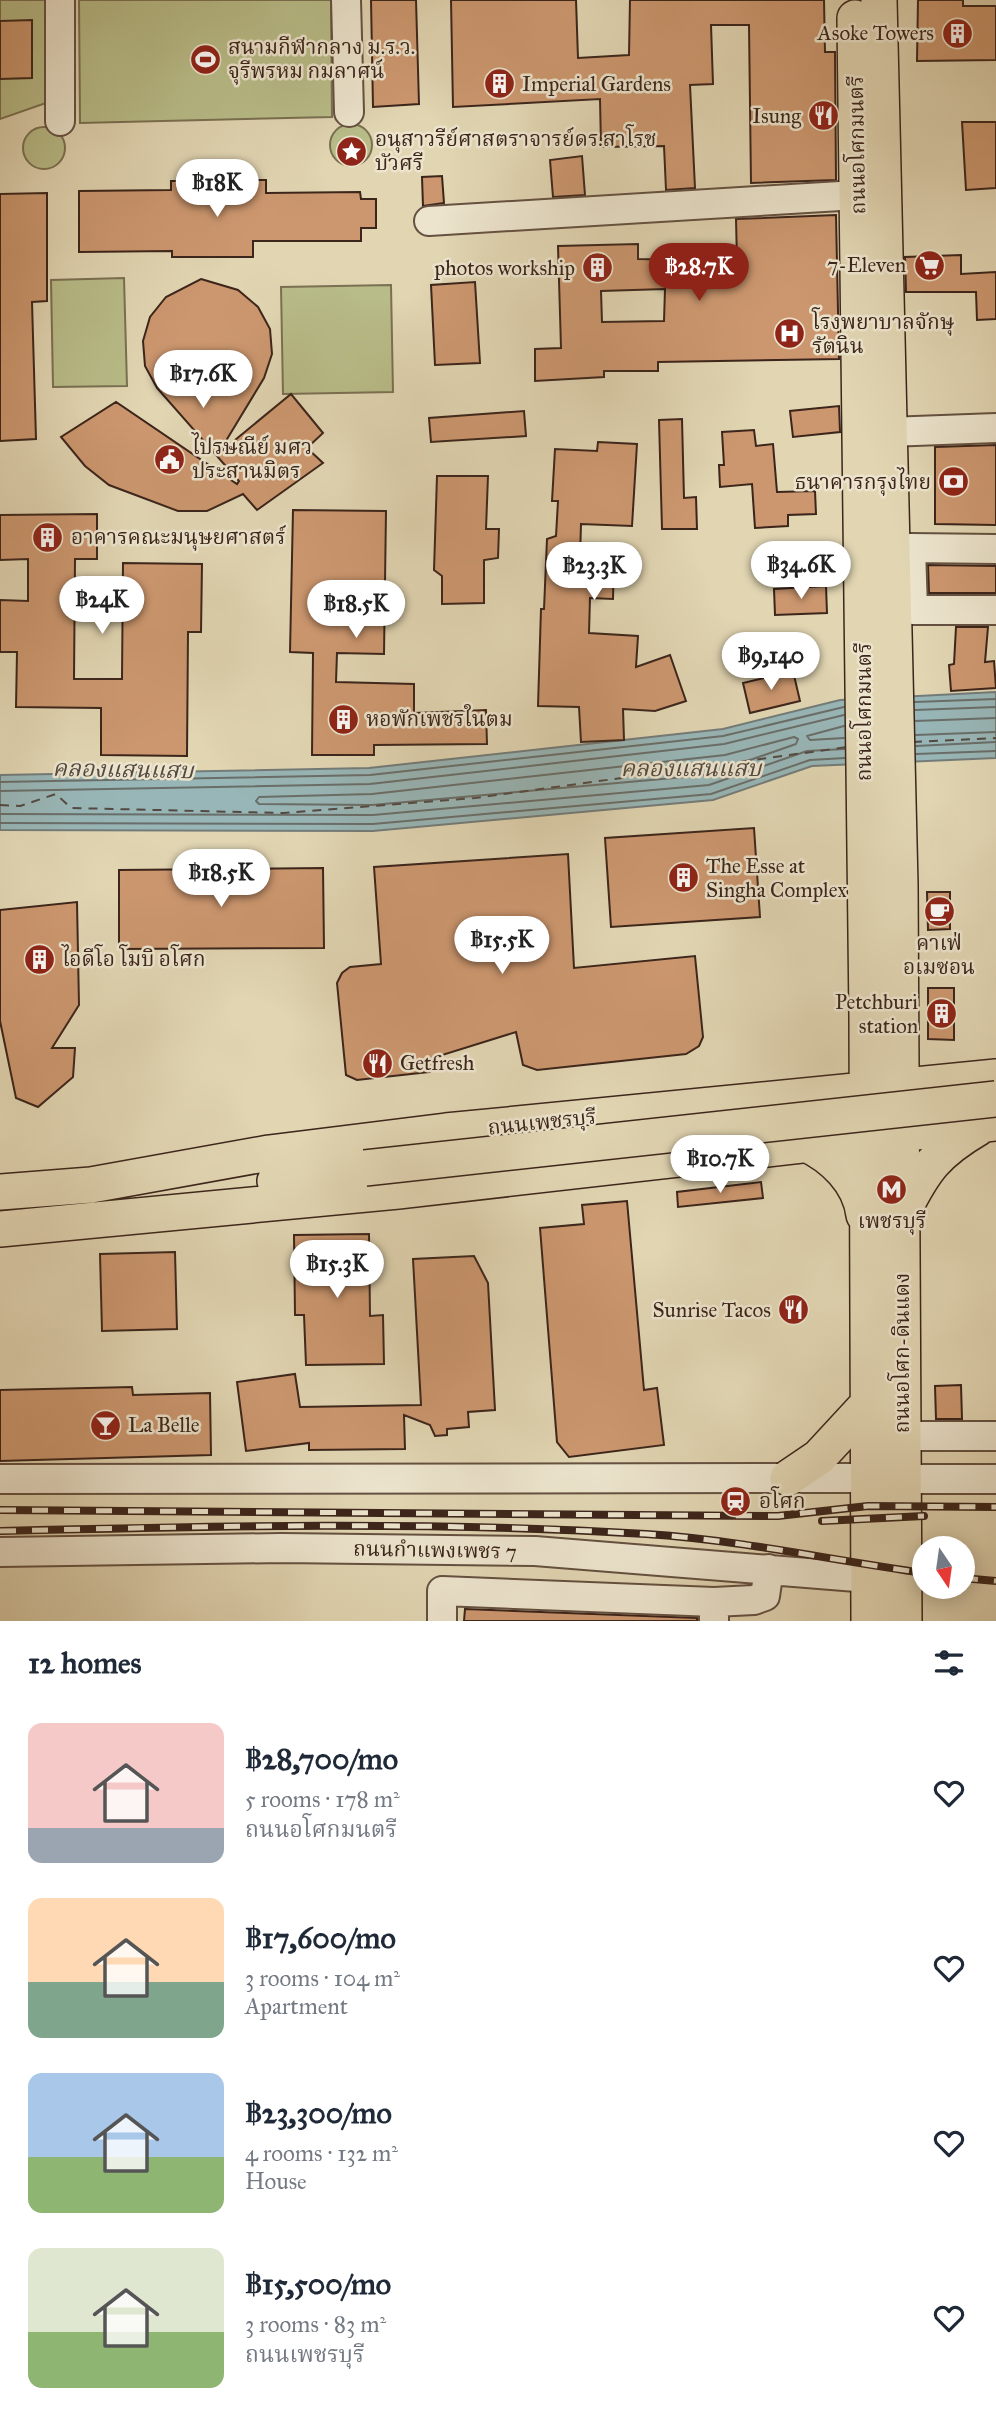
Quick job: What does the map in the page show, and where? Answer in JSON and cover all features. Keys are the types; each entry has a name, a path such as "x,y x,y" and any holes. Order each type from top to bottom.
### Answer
{"main road":[{"name":"ถนนอโศกมนตรี","path":"855,0 858,195 890,564 865,886 883,1020 900,1086"},
{"name":"ถนนอโศกมนตรี","path":"866,1088 883,1020 900,885 890,564 879,0"},
{"path":"798,1095 822,1080 883,1020 930,1069 991,1100 945,1148 917,1183 902,1213"},
{"name":"ถนนเพชรบุรี","path":"0,1192 91,1185 269,1153 866,1088 900,1086 991,1100"},
{"name":"ถนนอโศก-ดินแดง","path":"900,1086 904,1621"},
{"name":"ถนนอโศก-ดินแดง","path":"866,1088 869,1621"},
{"name":"ถนนเพชรบุรี","path":"0,1229 398,1191 902,1133 991,1100"},
{"name":"ถนนเพชรบุรี","path":"97,1221 220,1189 365,1168 991,1100"},
{"path":"650,1111 659,1114 671,1128 670,1147 656,1160"},
{"path":"804,1143 825,1153 846,1175 863,1208 868,1243"},
{"name":"ถนนเพชรบุรี","path":"91,1185 220,1189"},
{"path":"788,1478 819,1457 868,1404"}],"street":[{"path":"60,0 60,121"},
{"path":"346,0 349,112"},
{"path":"429,221 858,195"},
{"path":"888,432 996,428"},
{"path":"996,549 890,564 913,610 996,610"},
{"path":"902,1436 996,1436"},
{"path":"0,1479 867,1478"},
{"path":"902,1479 996,1479"},
{"name":"ถนนกำแพงเพชร 7","path":"0,1552 281,1548 522,1551 869,1578"},
{"path":"442,1621 442,1591 714,1612 762,1598 769,1589 769,1569"}],"green space":[{"path":"0,0 47,0 46,103 0,119"},
{"name":"สนามกีฬากลาง ม.ร.ว. จุรีพรหม กมลาศน์","path":"79,0 331,0 332,117 80,123"},
{"path":"351,124 366,130 372,145 366,160 351,166 336,160 330,145 336,130"},
{"path":"44,127 59,133 65,148 59,163 44,169 29,163 23,148 29,133"},
{"path":"124,278 127,386 53,387 51,280"},
{"path":"391,285 393,392 283,394 281,287"}],"water":[{"name":"คลองแสนแสบ","path":"996,692 996,758 812,766 713,800 373,831 0,830 0,775 369,768 723,729 840,700"}],"building":[{"path":"371,0 416,0 419,104 373,107"},
{"path":"451,0 576,0 578,58 629,55 630,0 824,0 825,52 835,52 836,180 751,183 749,25 711,25 713,84 690,85 695,188 666,190 664,146 601,147 600,99 453,107"},
{"name":"Asoke Towers","path":"918,0 963,0 963,6 996,6 996,60 917,61"},
{"path":"32,20 32,78 0,79 0,21"},
{"path":"962,122 996,122 996,188 966,190"},
{"path":"582,156 585,195 553,197 550,160"},
{"path":"442,176 444,203 423,206 422,177"},
{"path":"238,180 266,180 266,193 360,192 361,199 376,199 376,228 361,228 361,241 253,241 253,257 172,257 172,251 79,252 79,191 171,190 171,181 208,181 208,190 238,190"},
{"path":"47,193 47,301 32,302 36,439 0,441 0,194"},
{"path":"836,215 839,359 658,362 658,371 604,371 604,377 535,381 535,349 561,348 558,246 638,244 638,259 737,261 736,219","holes":["665,289 664,321 602,322 601,291"]},
{"path":"961,255 961,274 996,272 996,319 977,320 976,292 906,292 905,257"},
{"path":"201,279 238,290 258,307 270,329 272,354 264,378 218,454 291,394 323,433 307,448 323,463 257,510 243,494 207,511 178,511 109,485 85,466 61,437 116,402 237,484 239,481 157,388 145,366 143,341 150,317 166,297"},
{"path":"475,282 480,363 435,365 431,285"},
{"path":"839,406 840,432 793,437 790,411"},
{"path":"524,411 526,436 431,442 429,418"},
{"path":"682,419 684,498 696,497 697,529 662,529 659,420"},
{"path":"754,430 756,446 773,444 777,492 815,491 816,514 788,515 788,526 755,528 752,484 720,487 719,465 724,465 722,432"},
{"path":"598,442 637,444 632,526 581,524 580,557 614,558 613,599 590,598 589,633 638,636 636,667 670,655 686,701 655,711 623,709 624,740 581,742 579,707 538,706 541,609 544,609 547,539 556,536 558,501 552,501 555,449 597,451"},
{"path":"996,445 996,525 935,524 935,447"},
{"path":"437,476 488,476 486,529 499,529 498,558 484,560 484,603 442,604 442,576 434,570"},
{"path":"293,510 386,511 384,654 337,653 336,682 414,684 414,713 486,710 487,744 374,745 374,755 312,755 313,653 290,652"},
{"path":"97,514 97,559 75,559 74,679 122,679 123,563 202,564 201,632 188,632 187,756 101,755 101,708 16,707 17,652 0,652 0,600 28,601 28,559 0,560 0,515"},
{"path":"928,565 996,566 996,593 929,593"},
{"path":"826,586 827,613 775,615 774,589"},
{"path":"956,627 988,627 985,662 994,661 996,688 951,691 949,665 954,664"},
{"path":"793,671 800,701 750,713 743,683"},
{"name":"The Esse at Singha Complex","path":"754,828 760,917 611,927 605,838"},
{"path":"568,854 574,968 695,956 703,1037 699,1046 686,1054 537,1070 523,1065 516,1032 442,1055 436,1068 429,1072 357,1080 346,1075 337,983 342,973 350,967 381,964 374,867"},
{"path":"323,868 324,948 119,949 119,870"},
{"path":"927,892 950,892 950,929 928,930"},
{"name":"ไอดีโอ โมบิ อโศก","path":"77,902 79,1005 52,1048 75,1048 73,1077 38,1107 16,1098 0,1021 0,910"},
{"name":"Petchburi station","path":"928,988 954,988 954,1040 928,1039"},
{"path":"761,1182 763,1198 678,1207 677,1192"},
{"path":"627,1201 644,1390 657,1388 664,1445 569,1457 557,1442 540,1228 584,1224 582,1205"},
{"path":"369,1234 370,1316 383,1315 384,1364 306,1365 304,1315 295,1315 294,1235"},
{"path":"175,1252 177,1329 102,1331 100,1254"},
{"path":"474,1256 488,1283 495,1410 468,1412 469,1427 447,1429 447,1435 435,1436 430,1425 404,1415 405,1449 309,1450 309,1443 246,1451 237,1382 295,1374 300,1407 421,1405 413,1259"},
{"path":"961,1385 962,1419 936,1419 935,1386"},
{"name":"La Belle","path":"132,1387 133,1395 210,1393 211,1455 0,1461 0,1390"},
{"path":"465,1609 697,1618 697,1621 464,1621"}],"ferry route":[{"path":"913,742 996,738"},
{"path":"0,805 20,806 56,794 71,808 284,813 475,798 848,747"}],"railway":[{"path":"0,1510 778,1516 868,1506 996,1507"},
{"path":"822,1521 924,1516"},
{"path":"0,1531 323,1526 565,1530 716,1541 912,1571"},
{"path":"975,1579 996,1581"}],"place":[{"name":"Asoke Towers","path":"957,33"},
{"name":"สนามกีฬากลาง ม.ร.ว. จุรีพรหม กมลาศน์","path":"205,59"},
{"name":"Imperial Gardens","path":"499,84"},
{"name":"Isung","path":"824,116"},
{"name":"อนุสาวรีย์ศาสตราจารย์ดร.สาโรช บัวศรี","path":"352,151"},
{"name":"7-Eleven","path":"929,265"},
{"name":"photos workship","path":"598,268"},
{"name":"โรงพยาบาลจักษุ รัตนิน","path":"789,334"},
{"name":"ไปรษณีย์ มศว ประสานมิตร","path":"169,459"},
{"name":"ธนาคารกรุงไทย","path":"954,482"},
{"name":"อาคารคณะมนุษยศาสตร์","path":"48,537"},
{"name":"หอพักเพชรในตม","path":"343,719"},
{"name":"The Esse at Singha Complex","path":"683,878"},
{"name":"คาเฟ่ อเมซอน","path":"939,911"},
{"name":"ไอดีโอ โมบิ อโศก","path":"39,959"},
{"name":"Petchburi station","path":"941,1014"},
{"name":"Getfresh","path":"377,1063"},
{"name":"เพชรบุรี","path":"892,1189"},
{"name":"Sunrise Tacos","path":"794,1310"},
{"name":"La Belle","path":"105,1425"},
{"name":"อโศก","path":"736,1501"}]}
